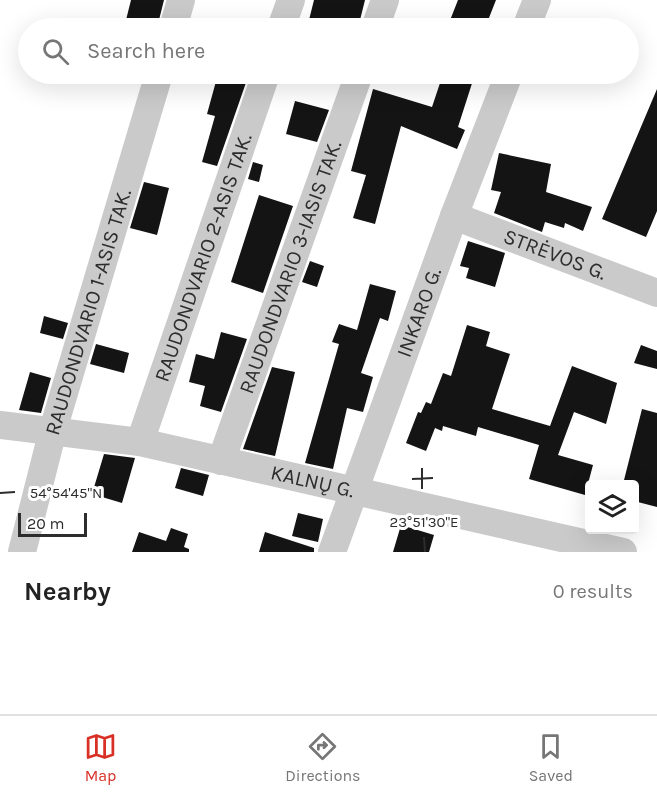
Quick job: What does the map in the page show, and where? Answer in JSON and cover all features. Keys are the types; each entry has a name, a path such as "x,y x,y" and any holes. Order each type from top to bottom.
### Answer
{"street":[{"path":"176,18 181,0"},
{"path":"285,18 291,0"},
{"path":"379,18 385,0"},
{"path":"530,18 537,0"},
{"name":"RAUDONDVARIO 1-ASIS TAK.","path":"22,552 53,430 156,84"},
{"name":"RAUDONDVARIO 2-ASIS TAK.","path":"140,442 263,84"},
{"name":"RAUDONDVARIO 3-IASIS TAK.","path":"220,461 355,84"},
{"name":"INKARO G.","path":"332,552 454,216 505,84"},
{"name":"STRĖVOS G.","path":"454,216 657,292"},
{"name":"KALNŲ G.","path":"0,426 53,430 140,442 623,552"}],"building":[{"path":"131,0 164,0 160,18 126,18"},
{"path":"314,0 365,0 360,18 310,18"},
{"path":"458,0 496,0 489,18 451,18"},
{"path":"215,84 246,84 217,166 202,162 215,116 207,114"},
{"path":"440,84 472,84 458,127 465,130 457,149 401,126 375,224 353,218 366,175 351,171 373,89 432,107"},
{"path":"657,89 657,211 646,237 602,219"},
{"path":"295,101 329,110 317,142 286,134"},
{"path":"499,153 551,164 546,192 592,207 583,231 565,223 564,228 545,222 542,232 494,213 501,192 491,190"},
{"path":"253,162 263,165 259,182 248,179"},
{"path":"144,182 169,188 157,235 130,228"},
{"path":"259,195 293,206 263,293 231,282"},
{"path":"468,241 505,253 495,287 466,278 469,268 460,266"},
{"path":"310,261 324,266 317,287 302,282"},
{"path":"370,284 396,291 388,321 380,318 361,373 373,377 363,412 347,408 333,469 305,463 339,344 332,342 339,324 357,330"},
{"path":"44,316 68,323 63,339 40,333"},
{"path":"467,325 490,332 486,346 510,354 492,409 550,426 572,366 617,383 606,424 574,412 558,455 593,465 589,480 585,480 585,495 529,479 539,445 478,427 476,436 443,426 442,431 435,428 426,451 406,443 418,412 421,413 426,402 431,404 443,373 451,376"},
{"path":"221,332 247,339 221,412 200,406 205,386 189,382 196,354 214,359"},
{"path":"96,344 129,353 124,373 90,364"},
{"path":"641,345 657,351 657,369 634,363"},
{"path":"272,367 295,372 275,456 243,449"},
{"path":"30,372 51,378 41,413 19,410"},
{"path":"642,409 657,413 657,507 639,502 639,480 624,480"},
{"path":"104,454 135,458 122,503 92,494"},
{"path":"181,468 209,475 203,496 175,488"},
{"path":"298,513 323,519 318,542 292,536"},
{"path":"401,525 434,535 429,552 393,552"},
{"path":"171,528 188,534 184,547 189,549 189,552 132,552 139,532 166,541"},
{"path":"265,532 314,548 314,552 259,552"}]}
